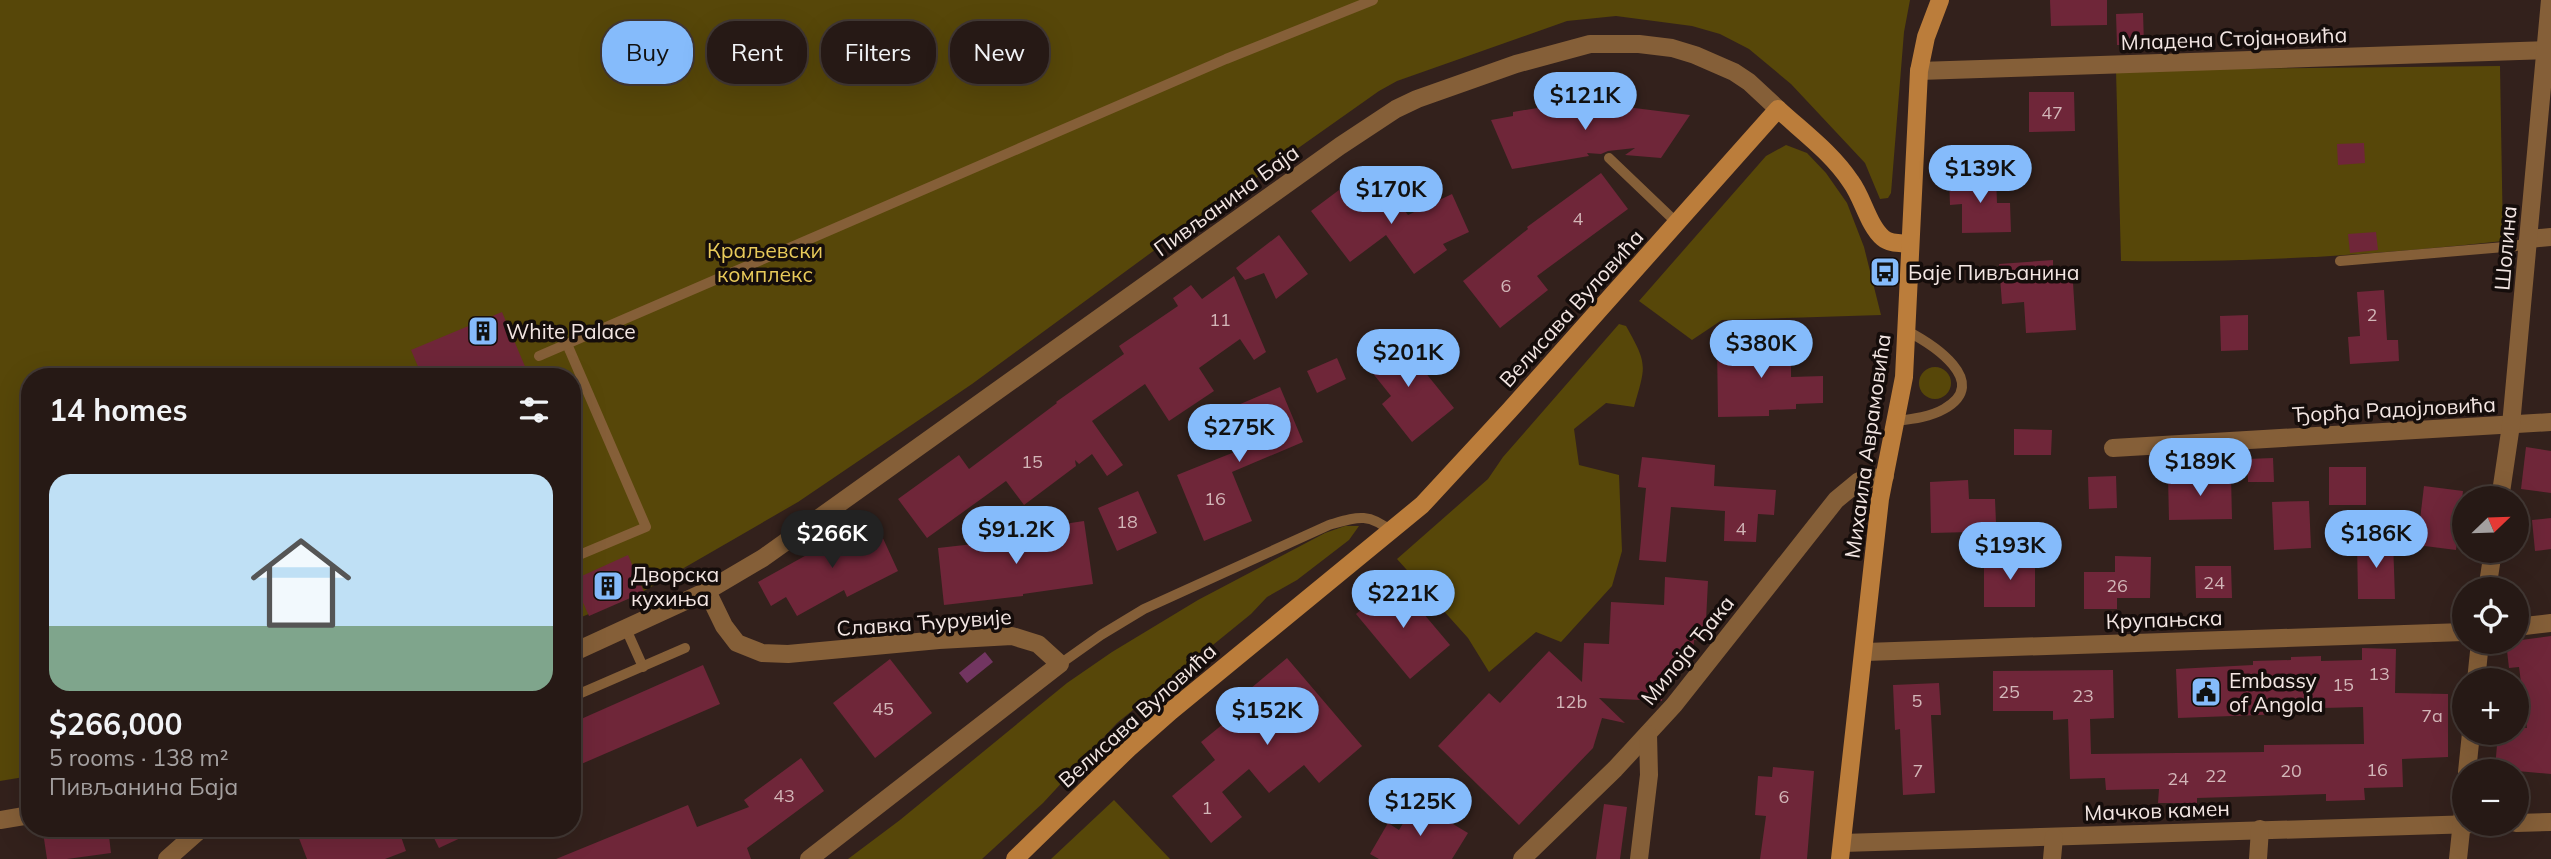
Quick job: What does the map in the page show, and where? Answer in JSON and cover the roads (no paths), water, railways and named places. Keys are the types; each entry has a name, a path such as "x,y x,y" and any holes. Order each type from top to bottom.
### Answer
{"street":[{"name":"Михаила Аврамовића","path":"1841,851 1878,517 1904,377 1919,71 1926,37 1940,0"},
{"name":"Шолина","path":"2502,486 2511,425 2548,50 2550,0"},
{"name":"Пивљанина Баја","path":"581,649 707,591 774,551 1340,146 1396,109 1473,78 1569,48 1625,42 1672,48 1720,65 1749,82 1828,154 1850,179 1873,224 1884,239 1909,244"},
{"name":"Младена Стојановића","path":"1919,71 2548,50"},
{"name":"Велисава Вуловића","path":"1015,859 1134,743 1392,532 1450,476 1778,109"},
{"path":"2529,241 2551,237"},
{"name":"Ђорђа Радојловића","path":"2113,448 2551,422"},
{"name":"Милоја Ђака","path":"1522,859 1648,734 1709,663 1836,500 1859,481 1885,476"},
{"name":"Славка Ћурувије","path":"707,591 724,626 737,643 762,653 788,654 1012,636 1038,643 1060,664"},
{"path":"2529,626 2551,623"},
{"name":"Крупањска","path":"1865,652 2452,632"},
{"path":"809,859 1060,664"},
{"path":"1639,859 1649,775 1648,734"},
{"path":"0,820 21,816"},
{"path":"2529,823 2551,822"},
{"name":"Мачков камен","path":"1841,851 2054,837 2452,824"},
{"path":"2258,859 2260,829"},
{"path":"2458,859 2465,836"},
{"path":"167,859 192,837"},
{"path":"2052,859 2054,837"}],"lane":[{"path":"538,356 1226,59 1373,0"},
{"path":"1609,158 1676,223"},
{"path":"2340,261 2516,246 2529,241"},
{"path":"1896,421 1922,417 1945,409 1957,398 1961,387 1959,372 1946,356 1907,331"},
{"path":"567,344 577,368"},
{"path":"581,376 646,527 581,554"},
{"path":"1060,664 1144,609 1329,525 1368,517 1379,520 1392,532"},
{"path":"626,629 643,667"},
{"path":"581,693 685,648"}],"place":[{"name":"Баје Пивљанина","path":"1885,272"},
{"name":"White Palace","path":"483,331"},
{"name":"Дворска кухиња","path":"608,586"},
{"name":"Embassy of Angola","path":"2206,692"}],"park label":[{"name":"Краљевски комплекс","path":"765,262"}]}
